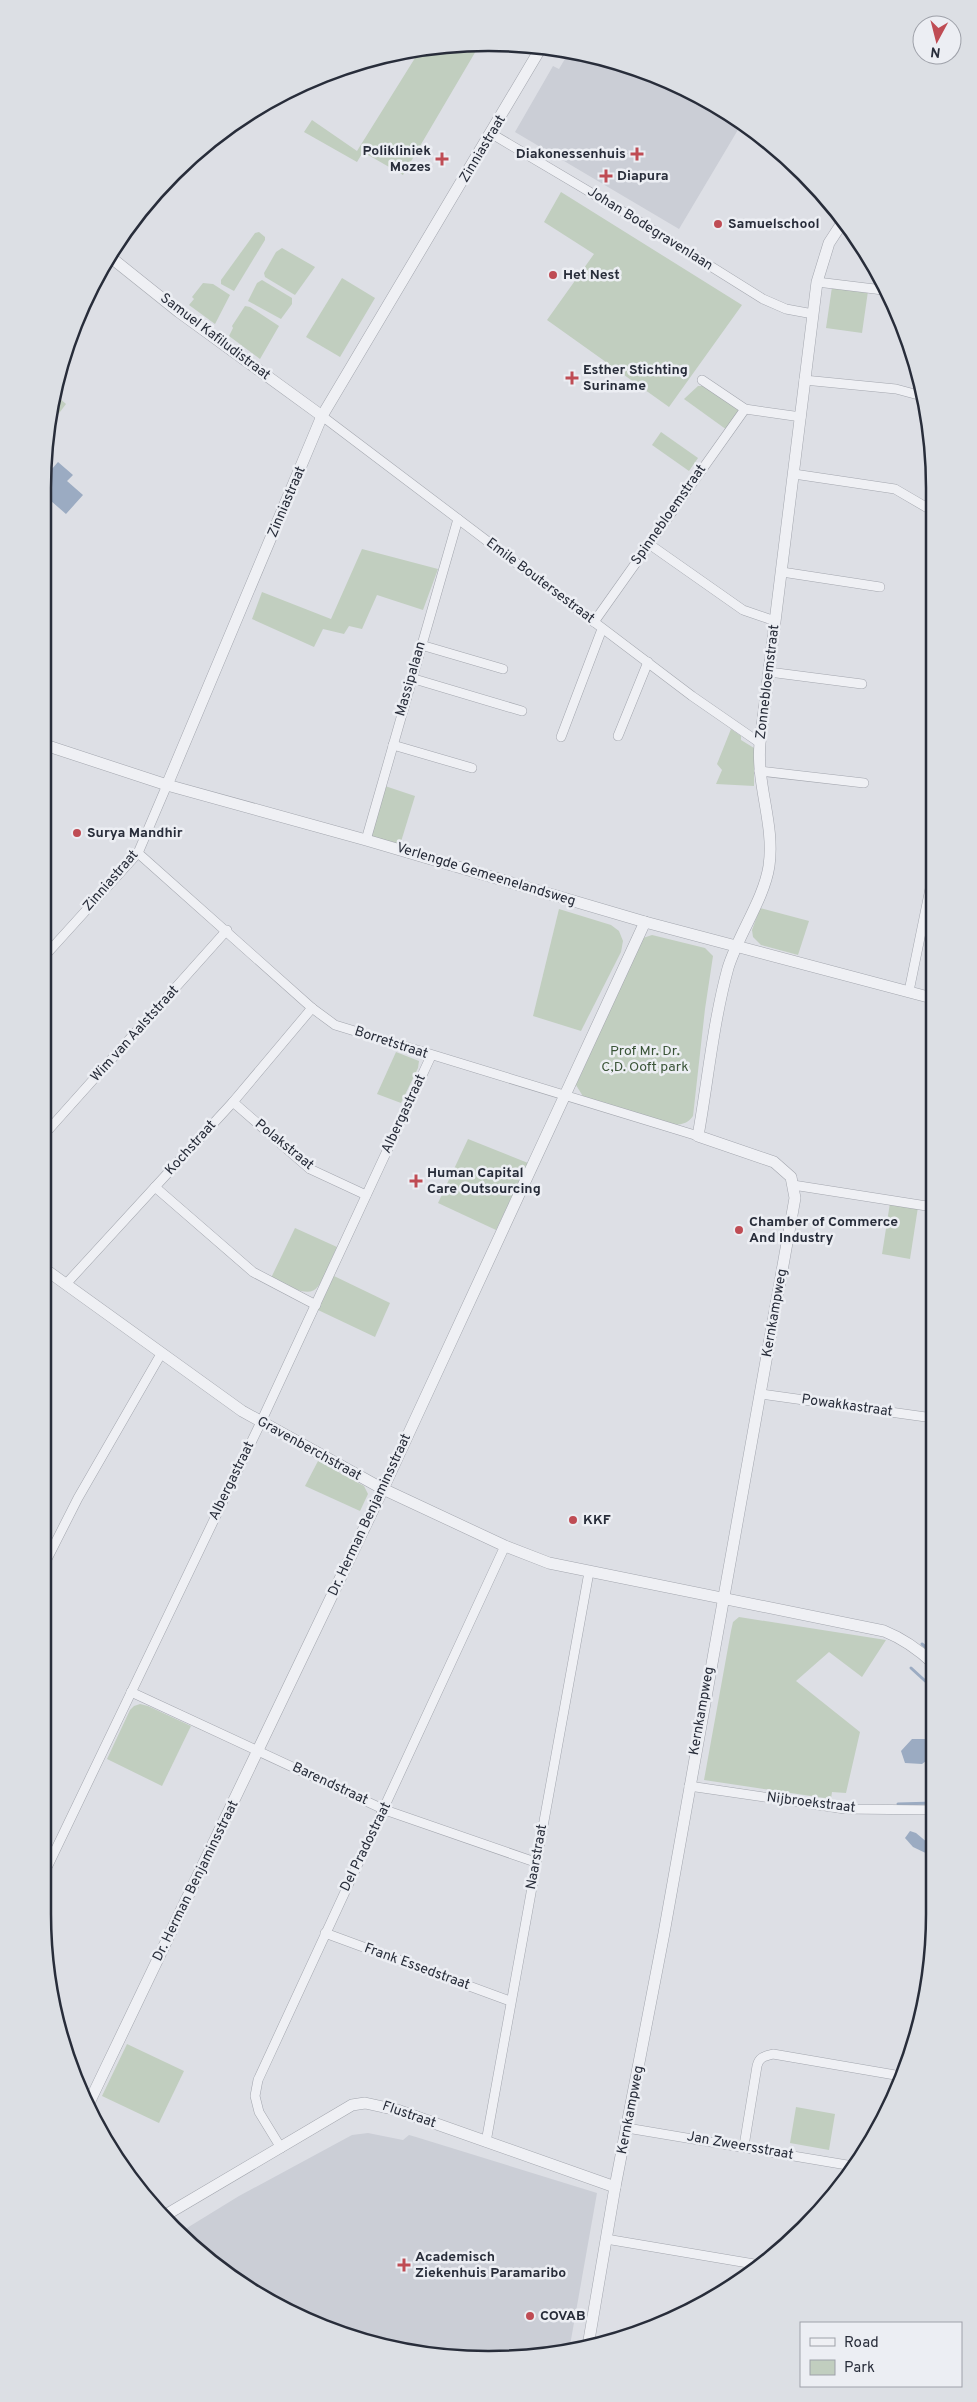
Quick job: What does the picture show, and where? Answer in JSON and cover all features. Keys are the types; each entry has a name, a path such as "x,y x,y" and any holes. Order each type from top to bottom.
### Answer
{"street":[{"name":"Zinniastraat","path":"51,949 138,853 322,416 492,134 537,54"},
{"name":"Johan Bodegravenlaan","path":"492,134 632,217 763,299 786,309 813,314"},
{"name":"Zonnebloemstraat","path":"698,1136 716,1018 729,967 769,868 772,840 759,771 760,743 817,282 829,243 839,228"},
{"name":"Samuel Kafiludistraat","path":"116,261 179,312 322,416"},
{"path":"817,282 878,289"},
{"path":"702,380 745,409 801,417"},
{"path":"804,380 896,389 915,394"},
{"name":"Spinnebloemstraat","path":"594,622 745,409"},
{"name":"Emile Boutersestraat","path":"322,416 700,702 760,743"},
{"path":"794,474 896,489 926,507"},
{"name":"Massipalaan","path":"366,840 458,519"},
{"path":"649,544 743,610 775,621"},
{"path":"782,572 880,587"},
{"path":"560,737 602,628"},
{"path":"421,645 503,669"},
{"path":"618,736 648,662"},
{"path":"769,672 862,684"},
{"path":"411,678 522,710"},
{"path":"394,745 472,768"},
{"name":"Verlengde Gemeenelandsweg","path":"51,747 167,785 366,840 645,922 926,996"},
{"path":"759,771 864,782"},
{"name":"Borretstraat","path":"138,853 227,930 312,1008 335,1025 431,1056 698,1136"},
{"path":"909,991 926,907"},
{"name":"Dr. Herman Benjaminsstraat","path":"92,2097 382,1489 645,922"},
{"name":"Wim van Aalststraat","path":"51,1127 227,930"},
{"name":"Kochstraat","path":"66,1284 233,1102 312,1008"},
{"name":"Albergastraat","path":"51,1859 261,1422 431,1056"},
{"name":"Polakstraat","path":"233,1102 310,1169 366,1195"},
{"path":"698,1136 774,1162 791,1177 793,1185 926,1206"},
{"name":"Kernkampweg","path":"589,2339 615,2187 664,1934 722,1600 761,1394 795,1198 793,1185"},
{"path":"155,1187 253,1272 316,1305"},
{"name":"Gravenberchstraat","path":"51,1274 242,1411 382,1489 505,1546 549,1563 884,1632 901,1638 916,1647 926,1656"},
{"path":"51,1551 78,1498 161,1354"},
{"name":"Powakkastraat","path":"761,1394 926,1417"},
{"name":"Del Pradostraat","path":"281,2148 259,2112 254,2096 258,2080 325,1933 385,1810 505,1546"},
{"name":"Naarstraat","path":"486,2142 589,1572"},
{"name":"Barendstraat","path":"132,1692 385,1810 536,1862"},
{"name":"Nijbroekstraat","path":"689,1786 845,1809 926,1810"},
{"name":"Frank Essedstraat","path":"325,1933 510,2001"},
{"path":"744,2146 758,2060 763,2056 773,2054 894,2075"},
{"name":"Flustraat","path":"170,2213 352,2105 365,2102 397,2110 615,2187"},
{"name":"Jan Zweersstraat","path":"627,2128 744,2146 846,2165"},
{"path":"606,2239 750,2263"}],"shaded area":[{"name":"Diakonessenhuis","path":"565,58 629,74 682,96 738,130 679,229 515,132 553,66 559,69"},
{"name":"Academisch Ziekenhuis Paramaribo","path":"368,2133 403,2140 409,2135 597,2193 570,2343 517,2350 488,2351 431,2347 375,2336 321,2317 295,2306 270,2292 222,2260 185,2229 239,2196 352,2135"}],"green space":[{"path":"476,51 403,175 363,152 357,162 304,132 312,120 357,151 415,58"},
{"path":"561,192 742,305 669,407 547,320 594,254 544,222"},
{"path":"259,232 265,237 265,240 234,291 221,284 221,280 255,233"},
{"path":"282,248 315,267 295,295 265,277 264,273 276,252"},
{"path":"342,278 375,298 340,357 306,337"},
{"path":"262,280 292,298 292,304 281,319 248,301 257,283"},
{"path":"203,283 213,284 230,295 215,324 189,305 194,299 192,297"},
{"path":"832,287 868,291 862,333 826,328"},
{"path":"245,306 250,307 279,326 260,359 229,336 233,328 232,326"},
{"path":"698,386 705,386 738,408 739,410 727,430 684,399"},
{"path":"61,399 66,404 58,415"},
{"path":"661,432 698,458 689,471 652,445"},
{"path":"362,549 438,569 423,610 377,595 362,629 349,626 344,634 323,629 314,647 252,619 262,592 331,619"},
{"path":"731,729 741,736 741,740 754,748 754,786 716,784 722,770 717,764"},
{"path":"385,786 415,796 400,845 370,836"},
{"path":"760,908 809,921 798,955 761,945 753,937 752,930"},
{"path":"559,909 611,925 619,931 623,941 621,952 581,1031 533,1016"},
{"name":"Prof Mr. Dr. C,D. Ooft park","path":"652,935 705,948 713,956 693,1116 690,1120 676,1125 584,1098 576,1085 643,938"},
{"path":"396,1052 419,1061 418,1068 401,1103 377,1094"},
{"path":"468,1139 528,1163 496,1230 438,1203"},
{"path":"890,1203 918,1207 910,1259 882,1254"},
{"path":"295,1228 337,1247 320,1284 315,1290 308,1292 300,1291 271,1278"},
{"path":"334,1276 390,1303 375,1337 318,1310"},
{"path":"318,1461 364,1486 368,1494 360,1511 305,1486"},
{"path":"739,1617 886,1640 862,1677 829,1652 796,1681 860,1732 846,1793 832,1792 831,1799 704,1780 731,1631 733,1622"},
{"path":"140,1704 191,1726 162,1786 107,1759 130,1710"},
{"path":"127,2044 184,2071 159,2123 102,2096"},
{"path":"796,2107 835,2114 829,2150 790,2143"}],"water":[{"path":"58,462 73,475 67,481 83,495 66,514 51,501 52,469"},
{"path":"912,1739 926,1739 926,1761 922,1764 905,1763 901,1751"},
{"path":"910,1831 916,1833 926,1841 926,1853 913,1847 905,1838"}],"waterway":[{"path":"922,1644 926,1647"},
{"path":"911,1668 926,1682"},
{"path":"898,1804 926,1803"}],"place":[{"name":"Diakonessenhuis","path":"637,154"},
{"name":"Polikliniek Mozes","path":"442,159"},
{"name":"Diapura","path":"606,176"},
{"name":"Samuelschool","path":"718,224"},
{"name":"Het Nest","path":"553,275"},
{"name":"Esther Stichting Suriname","path":"572,378"},
{"name":"Surya Mandhir","path":"77,833"},
{"name":"Human Capital Care Outsourcing","path":"416,1181"},
{"name":"Chamber of Commerce And Industry","path":"739,1230"},
{"name":"KKF","path":"573,1520"},
{"name":"Academisch Ziekenhuis Paramaribo","path":"404,2265"},
{"name":"COVAB","path":"530,2316"}]}
